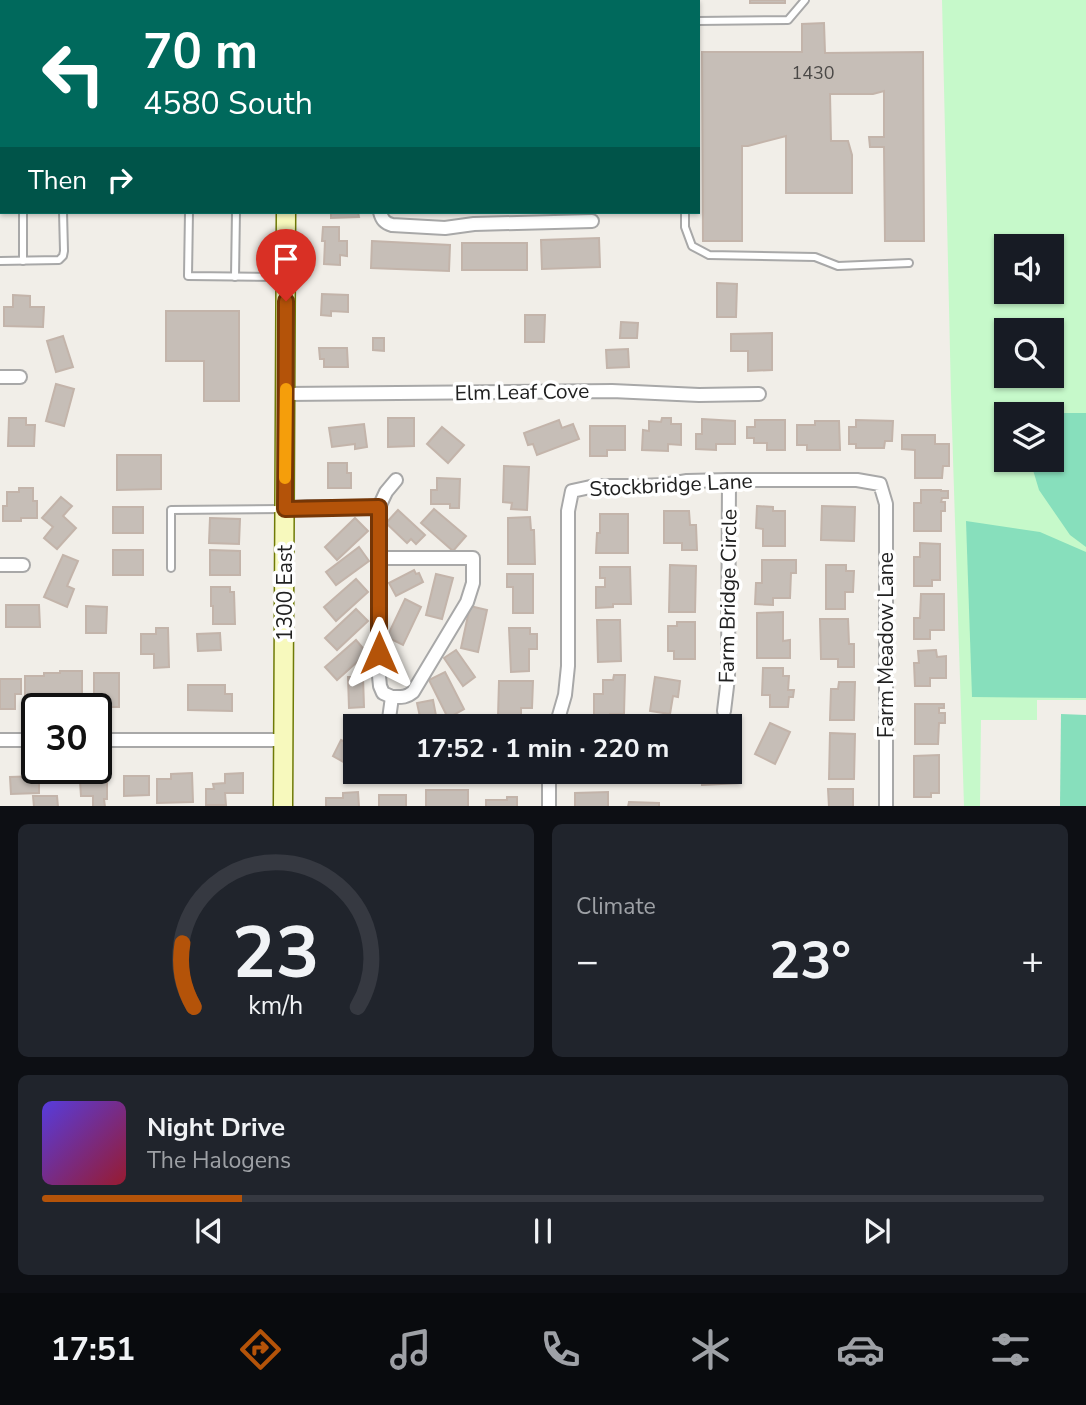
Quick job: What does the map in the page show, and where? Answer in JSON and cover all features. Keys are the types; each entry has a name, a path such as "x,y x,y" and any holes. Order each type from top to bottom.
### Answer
{"main road":[{"name":"1300 East","path":"283,806 286,214"}],"street":[{"path":"381,214 386,223 393,225 445,228 551,217 592,221"},
{"path":"0,377 20,377"},
{"name":"Elm Leaf Cove","path":"286,394 612,391 699,395 759,394"},
{"path":"379,558 473,558 471,592 413,692 408,696 392,697 383,693 380,686 379,558 379,507 396,480"},
{"name":"Stockbridge Lane","path":"559,714 565,695 568,666 568,512 572,491 595,486 729,480 857,480 880,484"},
{"name":"Farm Bridge Circle","path":"724,711 728,678 729,480"},
{"name":"Farm Meadow Lane","path":"880,484 886,504 886,806"},
{"path":"285,509 379,507"},
{"path":"0,565 23,565"},
{"path":"390,714 392,697"},
{"path":"0,740 21,740"},
{"path":"112,740 284,740"},
{"path":"549,784 549,806"}],"lane":[{"path":"700,21 788,20 805,0"},
{"path":"23,214 23,261"},
{"path":"0,261 59,260 63,256 63,214"},
{"path":"189,214 188,276 286,277"},
{"path":"234,277 236,214"},
{"path":"685,214 685,227 692,246 709,255 815,257 838,266 909,263"},
{"path":"171,568 171,510 285,509"}],"green space":[{"path":"942,0 1086,0 1086,700 1037,700 1037,720 981,720 980,806 964,806"},
{"path":"1064,413 1086,413 1086,547 1070,535 1039,490 1034,472 1064,472"},
{"path":"966,521 1040,532 1086,552 1086,698 972,697"},
{"path":"1061,714 1086,715 1086,806 1060,806"}],"building":[{"path":"750,0 785,0 785,3 750,3"},
{"path":"824,23 825,53 923,52 924,241 885,241 884,147 870,147 869,137 884,137 884,91 873,94 830,94 831,141 848,141 852,155 852,193 786,193 786,136 742,146 742,241 703,241 702,52 802,52 802,24"},
{"path":"331,214 358,214 359,217 331,218"},
{"path":"323,227 339,227 339,241 347,241 347,256 340,255 340,265 324,264"},
{"path":"599,238 600,267 542,269 541,240"},
{"path":"372,241 450,245 449,271 371,268"},
{"path":"462,243 527,243 527,270 462,270"},
{"path":"717,283 737,284 736,317 717,317"},
{"path":"322,294 348,295 348,312 331,311 331,316 321,315"},
{"path":"13,295 30,296 30,307 44,307 43,327 4,326 4,307 13,307"},
{"path":"166,311 239,311 239,401 204,401 204,361 166,361"},
{"path":"525,315 545,315 544,342 525,342"},
{"path":"621,322 638,323 637,338 620,338"},
{"path":"772,333 772,370 748,371 748,351 731,351 731,334"},
{"path":"63,336 73,367 56,372 47,341"},
{"path":"373,338 384,338 384,351 373,350"},
{"path":"319,348 347,348 348,367 324,367"},
{"path":"628,349 629,367 607,368 606,350"},
{"path":"56,384 74,389 64,426 46,421"},
{"path":"9,418 26,418 26,425 35,425 34,446 8,446"},
{"path":"388,418 414,418 414,446 388,447"},
{"path":"662,418 671,418 671,424 681,424 681,445 668,444 668,451 642,450 643,430 649,431 649,421 661,422"},
{"path":"702,419 735,421 735,444 716,444 716,450 696,449 696,434 702,434"},
{"path":"559,420 562,428 573,424 579,439 537,455 533,444 528,445 524,433"},
{"path":"755,420 785,420 785,450 767,450 767,443 754,443 754,438 747,438 747,427 755,427"},
{"path":"856,420 893,421 892,441 885,441 884,448 856,448 856,444 849,444 849,427 856,427"},
{"path":"815,421 839,421 840,450 807,450 807,445 797,445 797,425 815,425"},
{"path":"364,424 367,447 355,449 355,444 332,447 329,428"},
{"path":"590,426 625,426 625,450 607,450 607,456 590,456"},
{"path":"442,427 464,445 448,463 427,444"},
{"path":"902,435 935,435 935,444 949,444 949,466 943,466 942,478 915,478 915,450 902,449"},
{"path":"117,455 161,455 161,489 117,490"},
{"path":"328,463 347,463 347,473 351,473 351,488 328,488"},
{"path":"504,466 529,467 527,510 511,509 512,503 503,502"},
{"path":"437,478 460,479 459,508 450,508 450,504 431,504 431,490 437,490"},
{"path":"19,488 33,488 33,501 37,501 37,518 3,521 7,492 19,492"},
{"path":"921,490 948,491 948,498 942,498 941,502 945,502 945,511 941,511 941,531 914,531 914,503 921,503"},
{"path":"61,497 72,506 63,516 76,528 57,549 44,538 53,527 42,518"},
{"path":"757,506 773,507 773,511 785,511 785,546 763,546 763,529 756,528"},
{"path":"822,506 855,507 854,541 821,540"},
{"path":"113,507 143,507 143,533 113,533"},
{"path":"434,509 466,536 453,551 421,523"},
{"path":"398,510 425,535 416,544 411,539 407,543 386,523"},
{"path":"664,511 689,511 690,525 696,525 697,550 682,550 682,543 664,543"},
{"path":"600,514 628,514 628,553 596,553"},
{"path":"530,517 531,530 534,530 535,564 508,564 508,518"},
{"path":"210,518 240,519 239,544 209,543"},
{"path":"355,518 368,531 337,560 325,547"},
{"path":"920,543 940,544 940,580 932,580 932,586 914,586 914,557 920,557"},
{"path":"359,547 369,561 336,585 326,572"},
{"path":"113,550 143,550 143,575 113,575"},
{"path":"210,550 240,551 240,575 210,575"},
{"path":"63,555 78,561 67,586 74,589 67,607 44,597"},
{"path":"762,560 796,560 796,573 791,573 790,598 773,598 773,605 755,604 756,583 762,583"},
{"path":"670,565 696,566 695,612 669,612"},
{"path":"826,565 846,565 846,571 854,571 853,592 845,592 845,609 826,609"},
{"path":"600,567 630,567 631,604 596,608 596,587 605,587 605,578 600,578"},
{"path":"414,570 416,574 419,573 423,582 396,596 389,583"},
{"path":"436,574 453,578 442,619 426,615"},
{"path":"507,574 533,574 533,613 513,613 513,587 507,587"},
{"path":"356,579 368,592 336,621 324,607"},
{"path":"211,587 230,587 230,592 234,592 235,624 213,624"},
{"path":"921,594 944,594 944,630 930,630 930,639 914,639 914,618 920,618"},
{"path":"405,599 421,607 403,645 387,637"},
{"path":"6,605 39,605 40,627 6,627"},
{"path":"86,606 107,607 106,633 86,633"},
{"path":"470,606 487,610 478,652 461,648"},
{"path":"356,609 368,621 337,650 325,638"},
{"path":"783,612 783,641 790,640 790,658 757,658 757,613"},
{"path":"820,619 848,619 849,644 854,644 854,667 838,667 838,659 821,659"},
{"path":"597,620 620,620 621,661 598,662"},
{"path":"677,622 695,622 695,659 674,659 674,651 668,651 668,626 677,626"},
{"path":"156,628 168,628 169,667 154,668 154,654 141,654 141,634 156,634"},
{"path":"509,628 530,628 530,634 537,634 537,649 529,649 529,671 511,672"},
{"path":"220,633 221,650 198,651 197,634"},
{"path":"356,640 367,653 337,680 325,667"},
{"path":"456,650 475,677 463,686 444,658"},
{"path":"936,650 937,657 946,656 946,678 930,678 930,686 915,686 914,663 919,663 918,651"},
{"path":"763,668 783,668 783,676 789,676 788,690 794,690 793,697 789,697 788,707 770,707 770,695 762,695"},
{"path":"82,671 82,693 25,693 25,676"},
{"path":"445,672 464,709 455,714 446,714 429,680"},
{"path":"94,673 119,673 119,707 112,707 112,693 94,693"},
{"path":"614,675 625,675 624,714 594,714 594,694 603,694 603,680 613,680"},
{"path":"348,677 363,677 364,707 349,708"},
{"path":"655,677 680,681 678,697 673,696 670,714 650,711"},
{"path":"0,679 21,679 21,694 15,694 15,709 0,709"},
{"path":"499,681 533,681 532,708 521,708 521,714 498,714"},
{"path":"839,682 855,682 854,720 830,720 831,689 838,689"},
{"path":"188,685 225,685 225,694 232,694 232,711 188,710"},
{"path":"433,700 436,714 419,714 417,703"},
{"path":"915,704 944,704 944,708 939,708 939,713 945,713 945,723 939,723 938,744 915,744"},
{"path":"770,723 790,732 775,764 755,754"},
{"path":"830,733 855,734 854,779 829,779"},
{"path":"341,740 343,741 343,762 333,756"},
{"path":"939,755 939,793 931,793 931,797 914,797 914,756"},
{"path":"192,773 193,802 157,803 157,779 171,779 171,774"},
{"path":"243,773 243,793 225,793 226,805 206,805 206,789 214,789 213,784 225,783 225,774"},
{"path":"124,776 149,776 149,795 124,796"},
{"path":"10,777 21,777 21,784 39,784 39,793 11,794"},
{"path":"80,784 107,784 105,806 93,806 93,796 81,796"},
{"path":"828,789 853,789 853,806 829,806"},
{"path":"426,790 468,790 468,806 426,806"},
{"path":"358,792 359,806 326,806 326,798 343,798 343,793"},
{"path":"608,792 608,806 575,806 575,793"},
{"path":"379,795 406,795 406,806 379,806"},
{"path":"33,796 57,796 58,806 34,806"},
{"path":"507,797 517,797 517,806 486,806 486,800 507,800"},
{"path":"629,802 659,803 659,806 628,806"}],"slow traffic":[{"path":"285,478 286,389"}],"route":[{"path":"286,301 285,509 379,507 379,653"}]}
